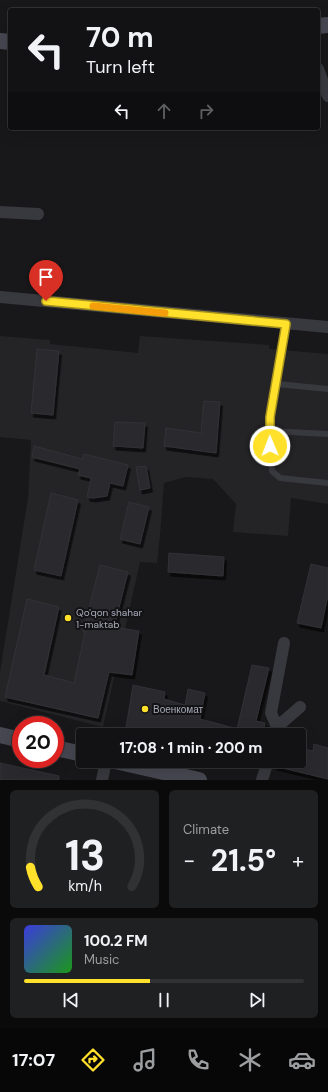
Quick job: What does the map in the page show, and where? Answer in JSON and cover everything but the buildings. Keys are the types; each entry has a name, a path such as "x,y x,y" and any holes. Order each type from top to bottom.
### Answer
{"main road":[{"path":"0,735 12,738"},
{"path":"64,750 76,752"},
{"path":"146,768 199,780"}],"street":[{"path":"320,74 328,96"},
{"path":"0,212 38,214"},
{"path":"0,297 328,327"},
{"path":"275,728 271,713 284,643"},
{"path":"279,728 300,707"},
{"path":"102,780 105,768"},
{"path":"262,780 266,768"}],"lane":[{"path":"286,324 280,355 277,384 270,417 272,471 280,478 328,482"},
{"path":"277,384 328,389"},
{"path":"270,431 328,434"}],"shaded area":[{"path":"0,336 50,340 50,344 138,353 140,336 269,345 269,349 328,354 328,504 291,498 288,536 233,532 236,504 213,479 186,477 164,483 157,563 140,562 103,727 0,701 0,672 28,498 31,440 0,437"}],"slow traffic":[{"path":"93,306 165,313"}],"place":[{"name":"Qo'qon shahar 1-maktab","path":"68,618"},
{"name":"Военкомат","path":"145,709"}],"route":[{"path":"46,301 286,324 280,355 277,384 270,417 270,446"}]}
